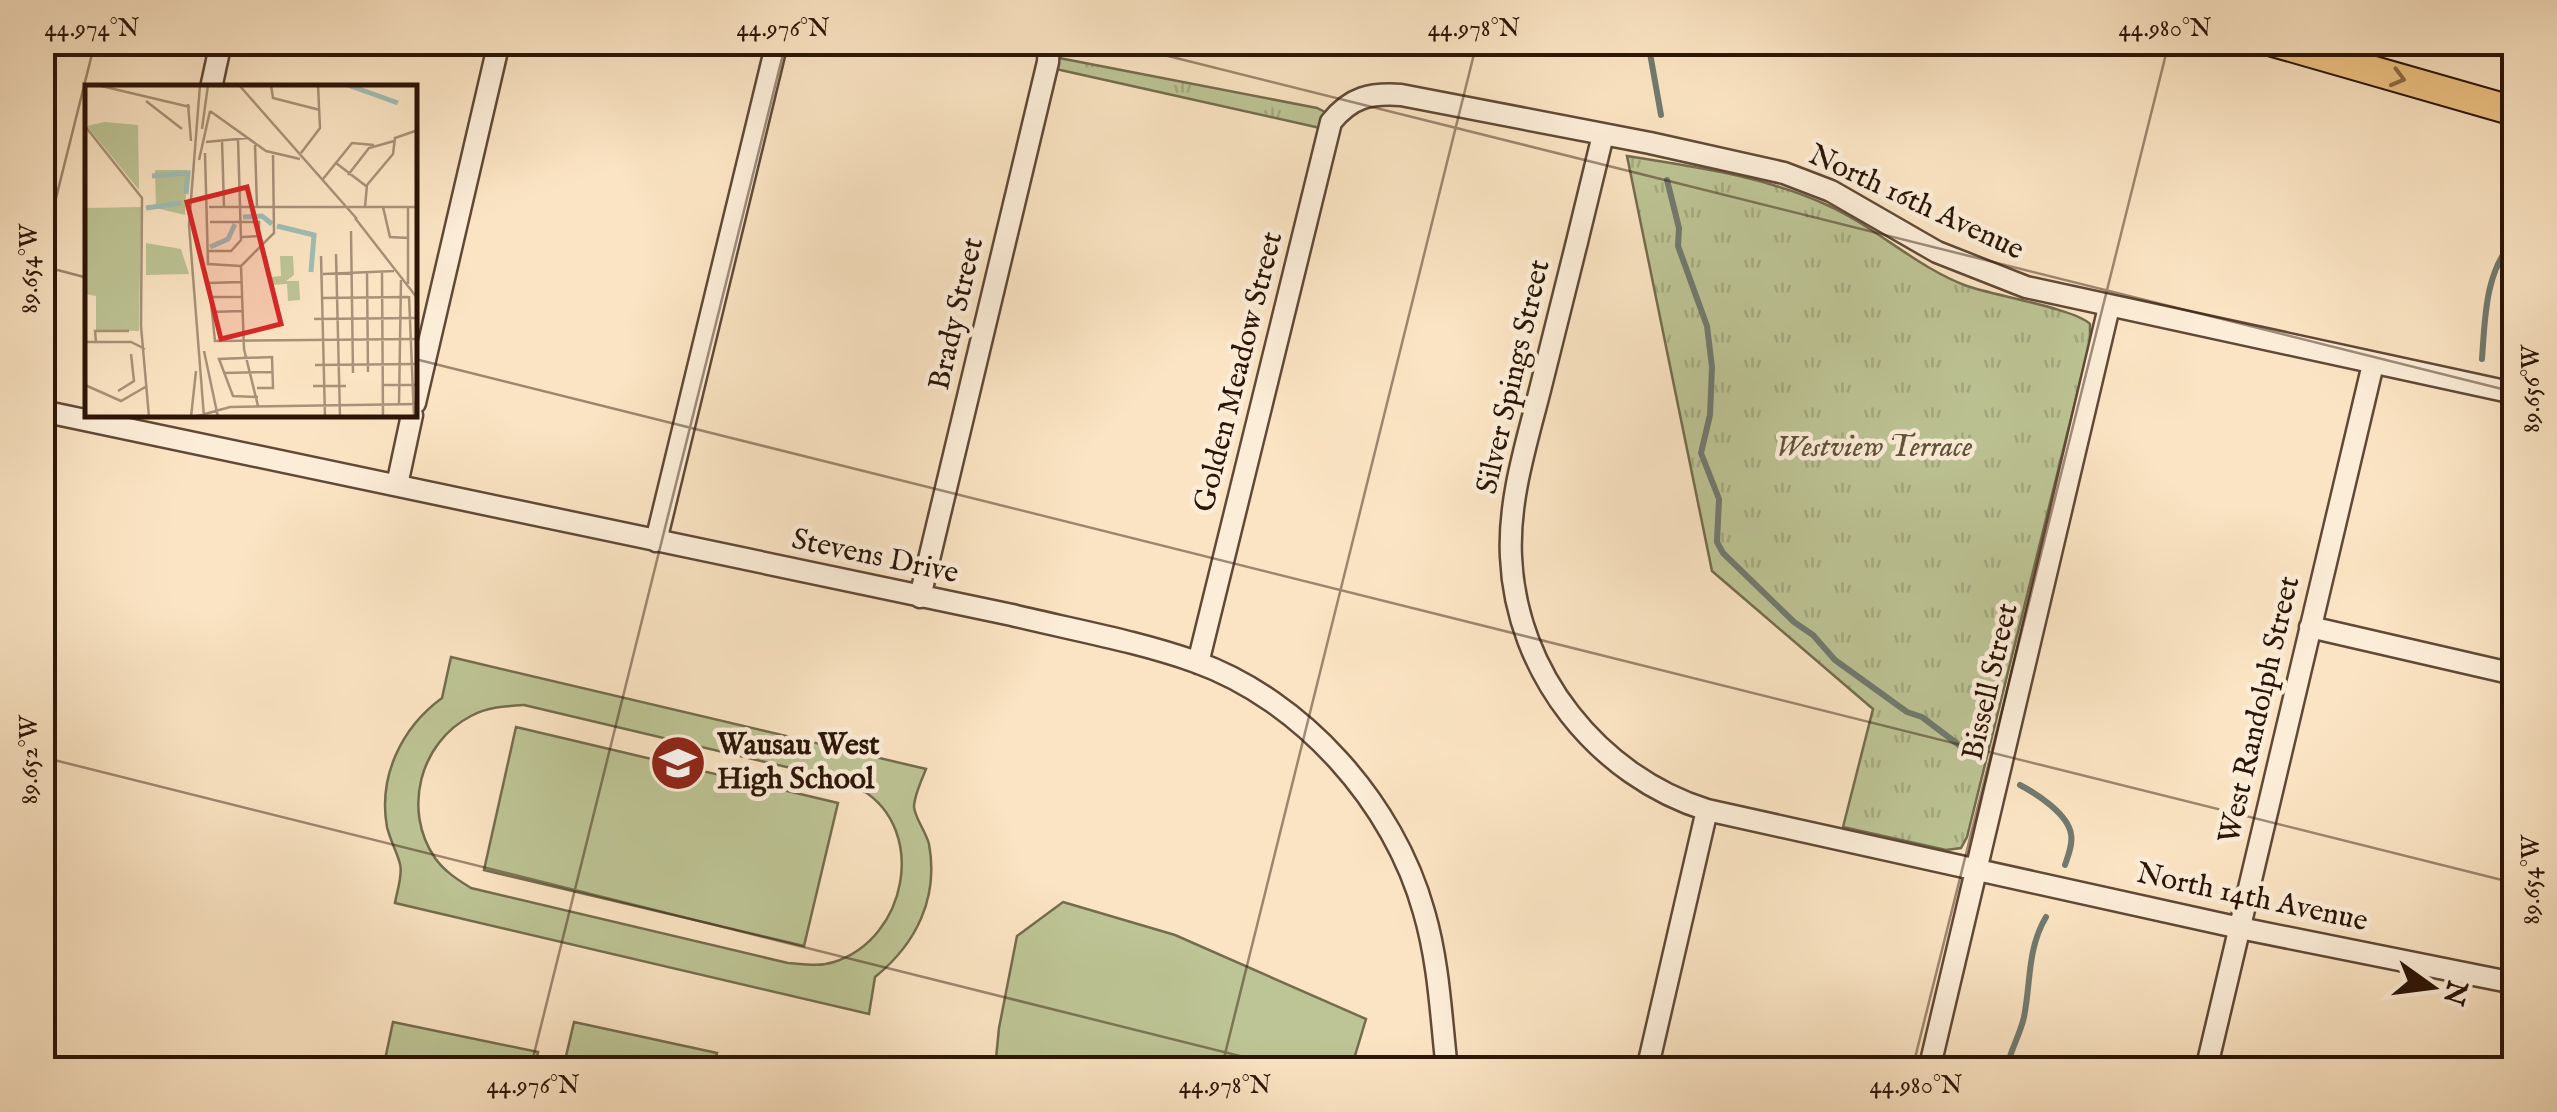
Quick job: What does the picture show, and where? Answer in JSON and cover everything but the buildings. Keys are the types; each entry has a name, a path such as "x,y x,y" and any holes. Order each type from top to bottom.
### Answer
{"highway":[{"path":"2273,42 2514,114"}],"street":[{"path":"212,85 222,42"},
{"path":"418,390 500,42"},
{"path":"656,541 777,42"},
{"name":"Brady Street","path":"920,597 1050,44"},
{"name":"North 16th Avenue","path":"1350,102 1382,94 1401,95 1784,174 1831,191 1966,266 2026,287 2514,394"},
{"name":"Golden Meadow Street","path":"1198,663 1331,122 1350,102"},
{"name":"Silver Spings Street","path":"1603,135 1516,490 1510,555 1524,632 1536,659 1576,724 1647,785 1707,810 1979,868"},
{"name":"Bissell Street","path":"1929,1070 2109,307"},
{"name":"West Randolph Street","path":"2206,1070 2373,364"},
{"name":"Stevens Drive","path":"42,411 85,416"},
{"name":"Stevens Drive","path":"101,418 134,422 397,486 1148,647 1232,679 1276,706 1319,741 1346,770 1406,861 1435,954 1446,1070"},
{"path":"397,486 411,418"},
{"path":"2310,627 2514,674"},
{"path":"1646,1070 1707,810"},
{"name":"North 14th Avenue","path":"1979,868 2240,928 2514,983"}],"green space":[{"path":"1049,56 1317,108 1335,117 1329,130 1047,67"},
{"name":"Westview Terrace","path":"1627,156 1729,174 1803,195 1845,214 1948,278 2068,313 2090,324 2090,342 1967,837 1961,848 1946,850 1843,827 1873,709 1712,571"},
{"path":"451,657 926,769 914,807 929,844 931,883 927,901 913,935 875,977 869,1014 395,903 401,868 387,827 385,808 390,772 404,739 442,698","holes":["524,705 833,778 862,790 883,808 896,831 901,856 900,882 892,908 878,931 859,950 834,962 811,965 788,963 471,888 435,858 425,839 418,799 428,760 453,728 484,711"]},
{"path":"516,727 838,803 804,946 484,870"},
{"path":"1063,902 1175,935 1366,1019 1351,1069 995,1069 1017,936"},
{"path":"393,1022 538,1052 535,1069 383,1069"},
{"path":"574,1022 717,1053 713,1069 563,1069"}],"waterway":[{"path":"1648,42 1661,115"},
{"path":"1667,180 1679,228 1678,246 1707,326 1712,367 1710,415 1701,453 1719,499 1717,542 1723,553 1835,660 1972,755"},
{"path":"2482,359 2492,280 2514,240"},
{"path":"2020,785 2051,805 2069,827 2071,842 2065,865"},
{"path":"2006,1070 2024,1017 2033,953 2046,917"}],"place":[{"name":"Wausau West High School","path":"678,763"}]}
